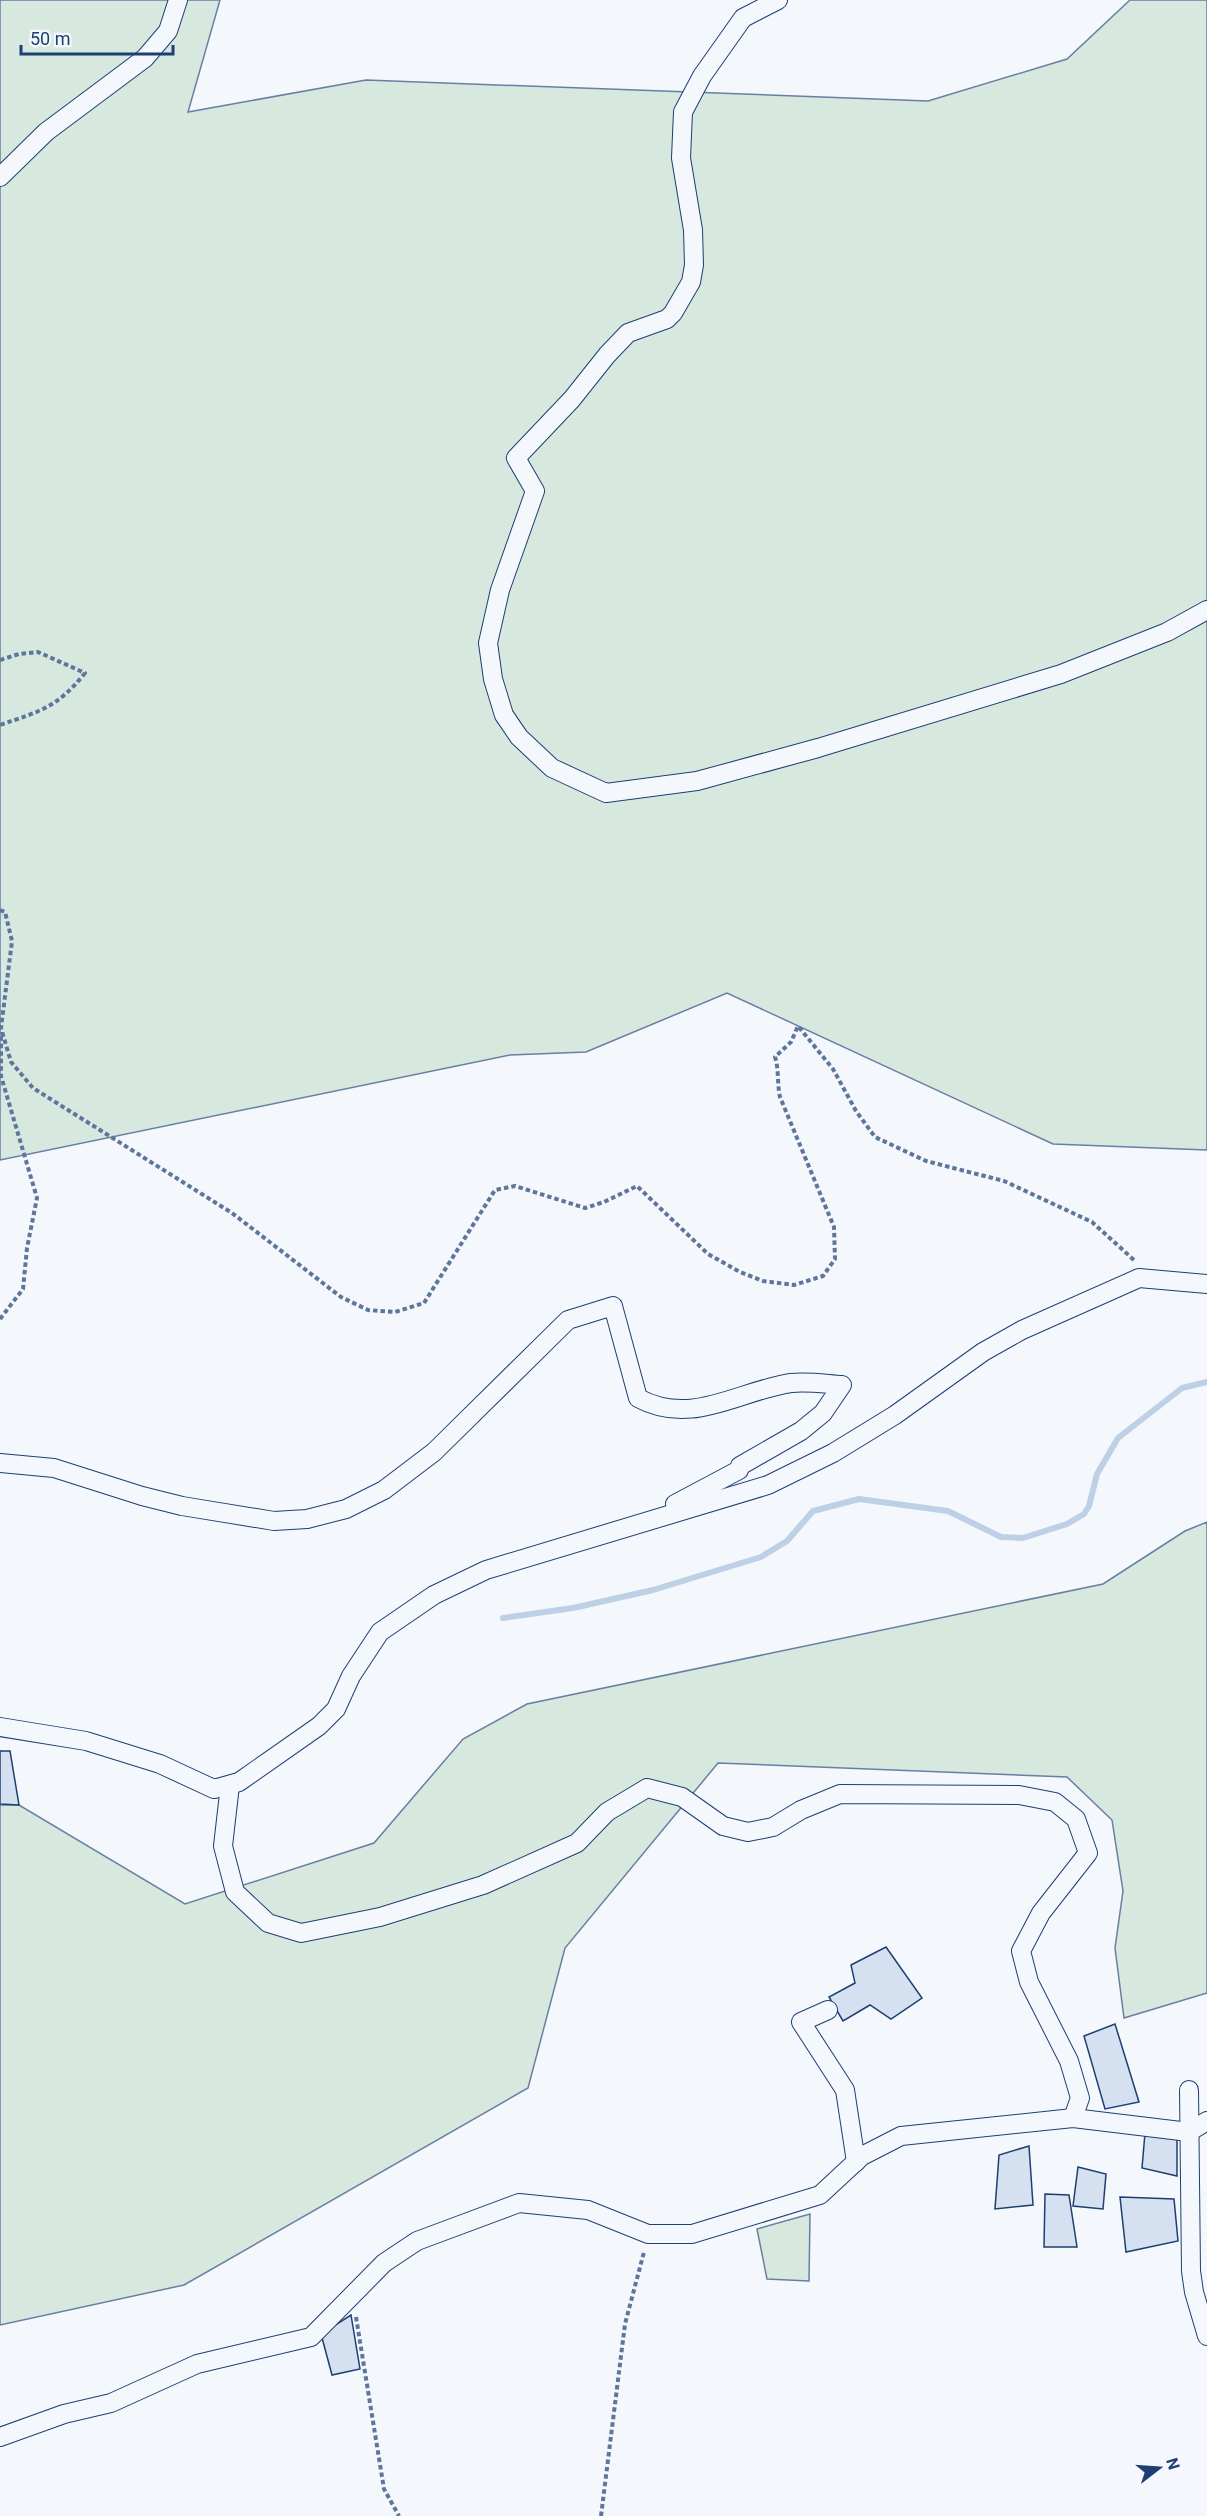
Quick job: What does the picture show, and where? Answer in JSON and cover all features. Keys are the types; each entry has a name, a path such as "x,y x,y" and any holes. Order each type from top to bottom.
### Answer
{"street":[{"path":"0,177 46,132 145,58 168,31 178,0"},
{"path":"778,0 743,18 702,76 683,112 681,158 693,230 694,265 691,282 673,313 667,319 628,333 572,399 516,458 535,491 500,590 488,643 493,679 504,716 519,737 552,768 606,794 697,782 818,748 1061,674 1167,632 1207,610"},
{"path":"0,1727 86,1741 160,1764 214,1790 239,1782 319,1726 336,1709 351,1676 380,1632 434,1595 486,1570 768,1485 833,1453 895,1415 982,1352 1022,1330 1139,1278 1207,1284"},
{"path":"0,1463 54,1468 182,1506 274,1521 307,1519 346,1509 384,1490 434,1452 568,1320 614,1306 638,1398 652,1406 687,1411 792,1383 842,1385 823,1413 801,1431 740,1466 739,1470 639,1523"},
{"path":"230,1785 223,1846 235,1892 268,1923 301,1933 380,1917 483,1885 577,1843 607,1812 647,1788 682,1797 723,1826 748,1832 772,1827 801,1810 840,1794 1019,1795 1055,1802 1076,1819 1088,1853 1041,1913 1021,1951 1029,1982 1069,2061 1080,2098 1072,2118"},
{"path":"828,2010 801,2022 845,2090 856,2162"},
{"path":"1189,2090 1189,2132 1199,2250 1194,2292 1207,2336"},
{"path":"0,2437 64,2414 111,2403 197,2364 311,2337 384,2263 417,2241 519,2203 588,2210 648,2234 692,2234 820,2195 856,2162 901,2136 1072,2118 1189,2132 1207,2121"}],"path":[{"path":"0,660 19,654 38,652 85,673 68,694 48,708 0,725"},
{"path":"0,910 5,912 12,941 1,1028 1,1076 37,1198 27,1248 23,1289 0,1319"},
{"path":"1,1028 11,1062 33,1088 232,1213 341,1297 368,1310 395,1312 424,1303 495,1190 515,1186 585,1208 604,1202 637,1186 708,1254 740,1272 763,1281 794,1285 823,1276 835,1258 834,1227 780,1097 776,1078 778,1064 775,1057 791,1042 798,1026 833,1069 856,1112 875,1137 926,1161 1004,1181 1092,1222 1155,1278"},
{"path":"601,2516 625,2324 648,2234"},
{"path":"351,2296 384,2489 399,2516"}],"shaded area":[{"path":"0,0 220,0 188,112 366,80 928,101 1067,59 1130,0 1207,0 1207,1150 1053,1144 727,993 586,1052 510,1055 0,1160"},
{"path":"1207,1522 1207,1993 1124,2018 1115,1948 1123,1891 1112,1820 1067,1777 718,1763 565,1948 528,2088 184,2285 0,2325 0,1805 19,1805 185,1904 374,1843 463,1739 527,1704 1103,1584 1185,1531"},
{"path":"810,2214 809,2281 767,2279 757,2229"}],"building":[{"path":"0,1751 10,1751 19,1805 0,1804"},
{"path":"886,1947 922,1998 891,2019 870,2005 843,2021 829,1997 855,1983 851,1965"},
{"path":"1115,2024 1139,2102 1105,2109 1084,2036"},
{"path":"1145,2133 1177,2138 1177,2176 1142,2168"},
{"path":"1029,2146 1033,2205 995,2209 999,2155"},
{"path":"1078,2167 1106,2174 1103,2209 1073,2206"},
{"path":"1045,2194 1069,2195 1077,2247 1044,2247"},
{"path":"1120,2197 1174,2199 1178,2241 1126,2252"},
{"path":"351,2315 360,2369 332,2375 321,2334"}],"waterway":[{"path":"503,1618 573,1608 653,1590 761,1557 787,1541 813,1511 859,1499 948,1511 1001,1537 1023,1538 1067,1524 1084,1514 1089,1506 1097,1474 1118,1438 1182,1388 1207,1382"}]}
